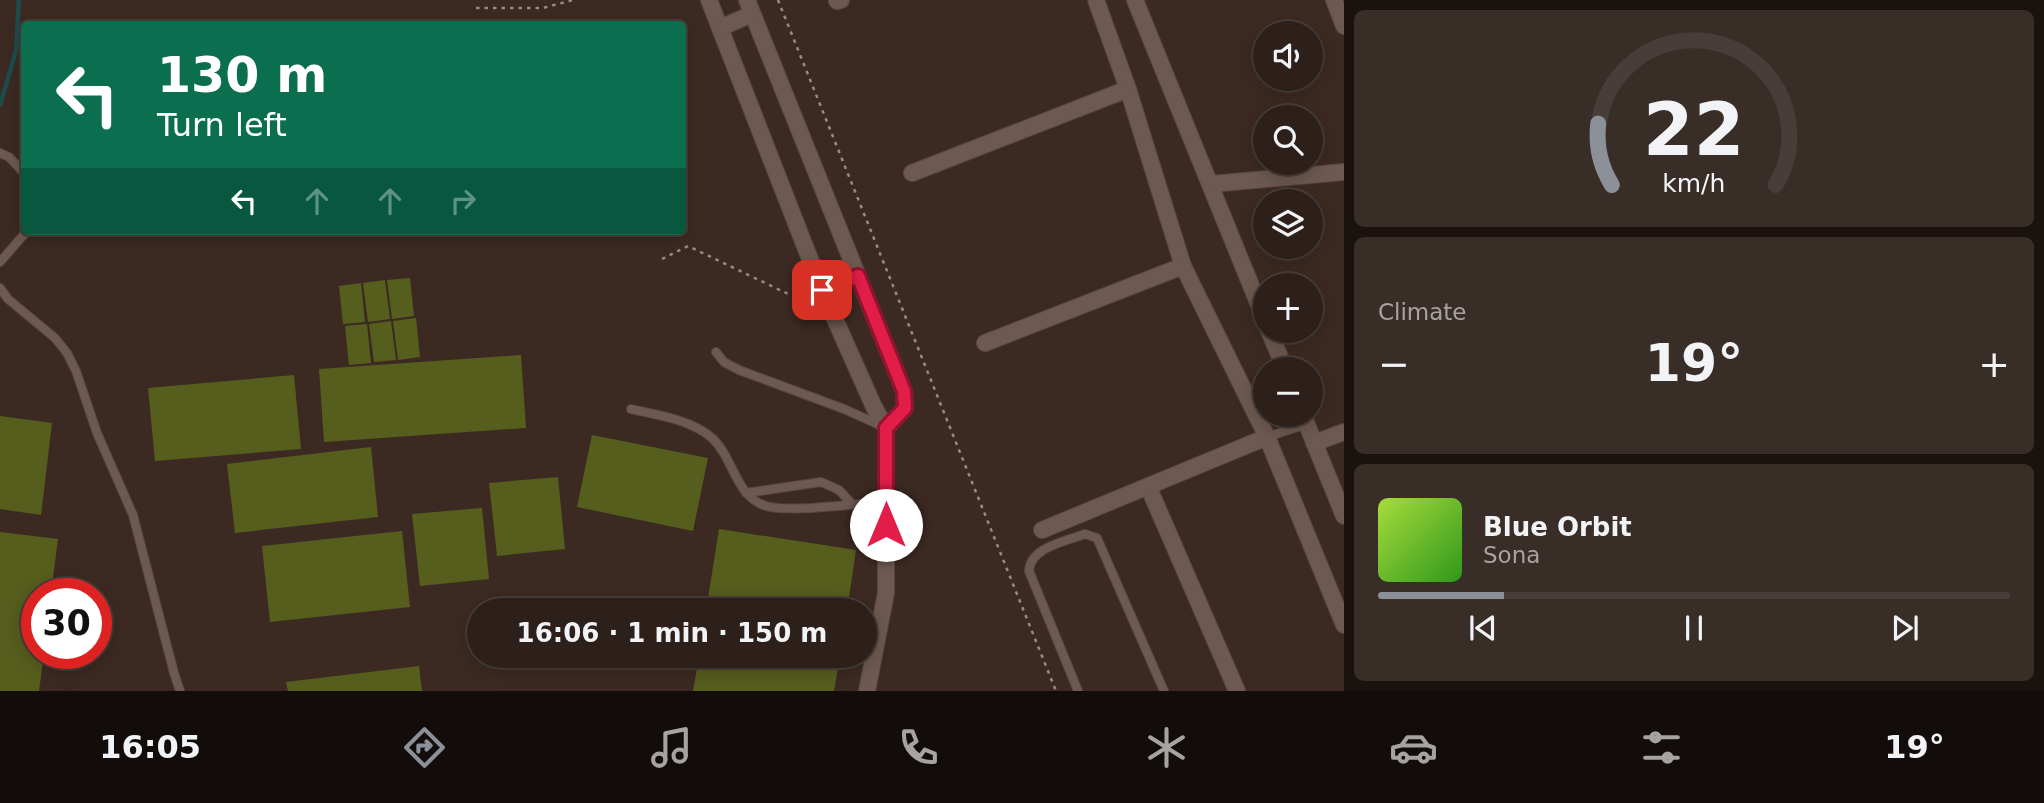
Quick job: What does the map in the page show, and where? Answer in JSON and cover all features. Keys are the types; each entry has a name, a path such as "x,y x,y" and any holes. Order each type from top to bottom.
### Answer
{"street":[{"path":"709,0 822,290 886,428 886,603 867,691"},
{"path":"1096,0 1128,89 1184,266 1267,437 1344,625"},
{"path":"1136,0 1253,290"},
{"path":"1334,0 1344,26"},
{"path":"720,28 750,7 904,391 905,408 886,428"},
{"path":"912,173 1128,89"},
{"path":"1211,184 1344,172"},
{"path":"985,343 1184,266"},
{"path":"822,290 858,276"},
{"path":"1308,427 1344,516"},
{"path":"1314,443 1344,432"},
{"path":"1042,530 1267,437"},
{"path":"1148,486 1237,691"}],"lane":[{"path":"0,153 9,157 21,170"},
{"path":"0,262 24,235"},
{"path":"0,288 8,299 55,338 76,371 97,433 133,515 180,691"},
{"path":"716,352 724,362 739,370 844,409 886,428"},
{"path":"631,409 687,425 714,439 746,494 769,508 886,502"},
{"path":"1267,437 1289,427"},
{"path":"746,494 821,482 839,490 851,503"},
{"path":"1078,691 1029,566 1037,553 1086,534 1097,538 1164,691"}],"path":[{"path":"476,8 543,8 573,0"},
{"path":"778,0 1056,691"},
{"path":"662,259 688,246 807,303 822,290"}],"green space":[{"path":"410,278 414,316 392,319 387,280"},
{"path":"385,280 390,319 368,322 363,283"},
{"path":"361,283 365,322 343,324 339,286"},
{"path":"416,318 420,357 398,360 393,321"},
{"path":"391,321 396,360 374,362 369,324"},
{"path":"367,324 371,363 349,365 345,326"},
{"path":"521,355 526,428 324,442 319,369"},
{"path":"294,375 301,449 155,461 148,388"},
{"path":"0,416 52,423 41,515 0,509"},
{"path":"592,435 708,458 693,531 577,507"},
{"path":"371,447 378,517 235,533 227,464"},
{"path":"558,477 565,549 497,556 489,483"},
{"path":"482,508 489,579 420,586 412,514"},
{"path":"719,529 856,550 849,598 708,598"},
{"path":"402,531 410,607 270,622 262,546"},
{"path":"0,532 58,539 53,578 21,578 21,669 42,669 39,691 0,691"},
{"path":"419,666 422,691 288,691 286,682"},
{"path":"697,668 838,668 834,691 693,691"}],"waterway":[{"path":"0,105 16,51 19,0"}],"route":[{"path":"822,290 858,276 904,391 905,408 886,428 886,525"}]}
